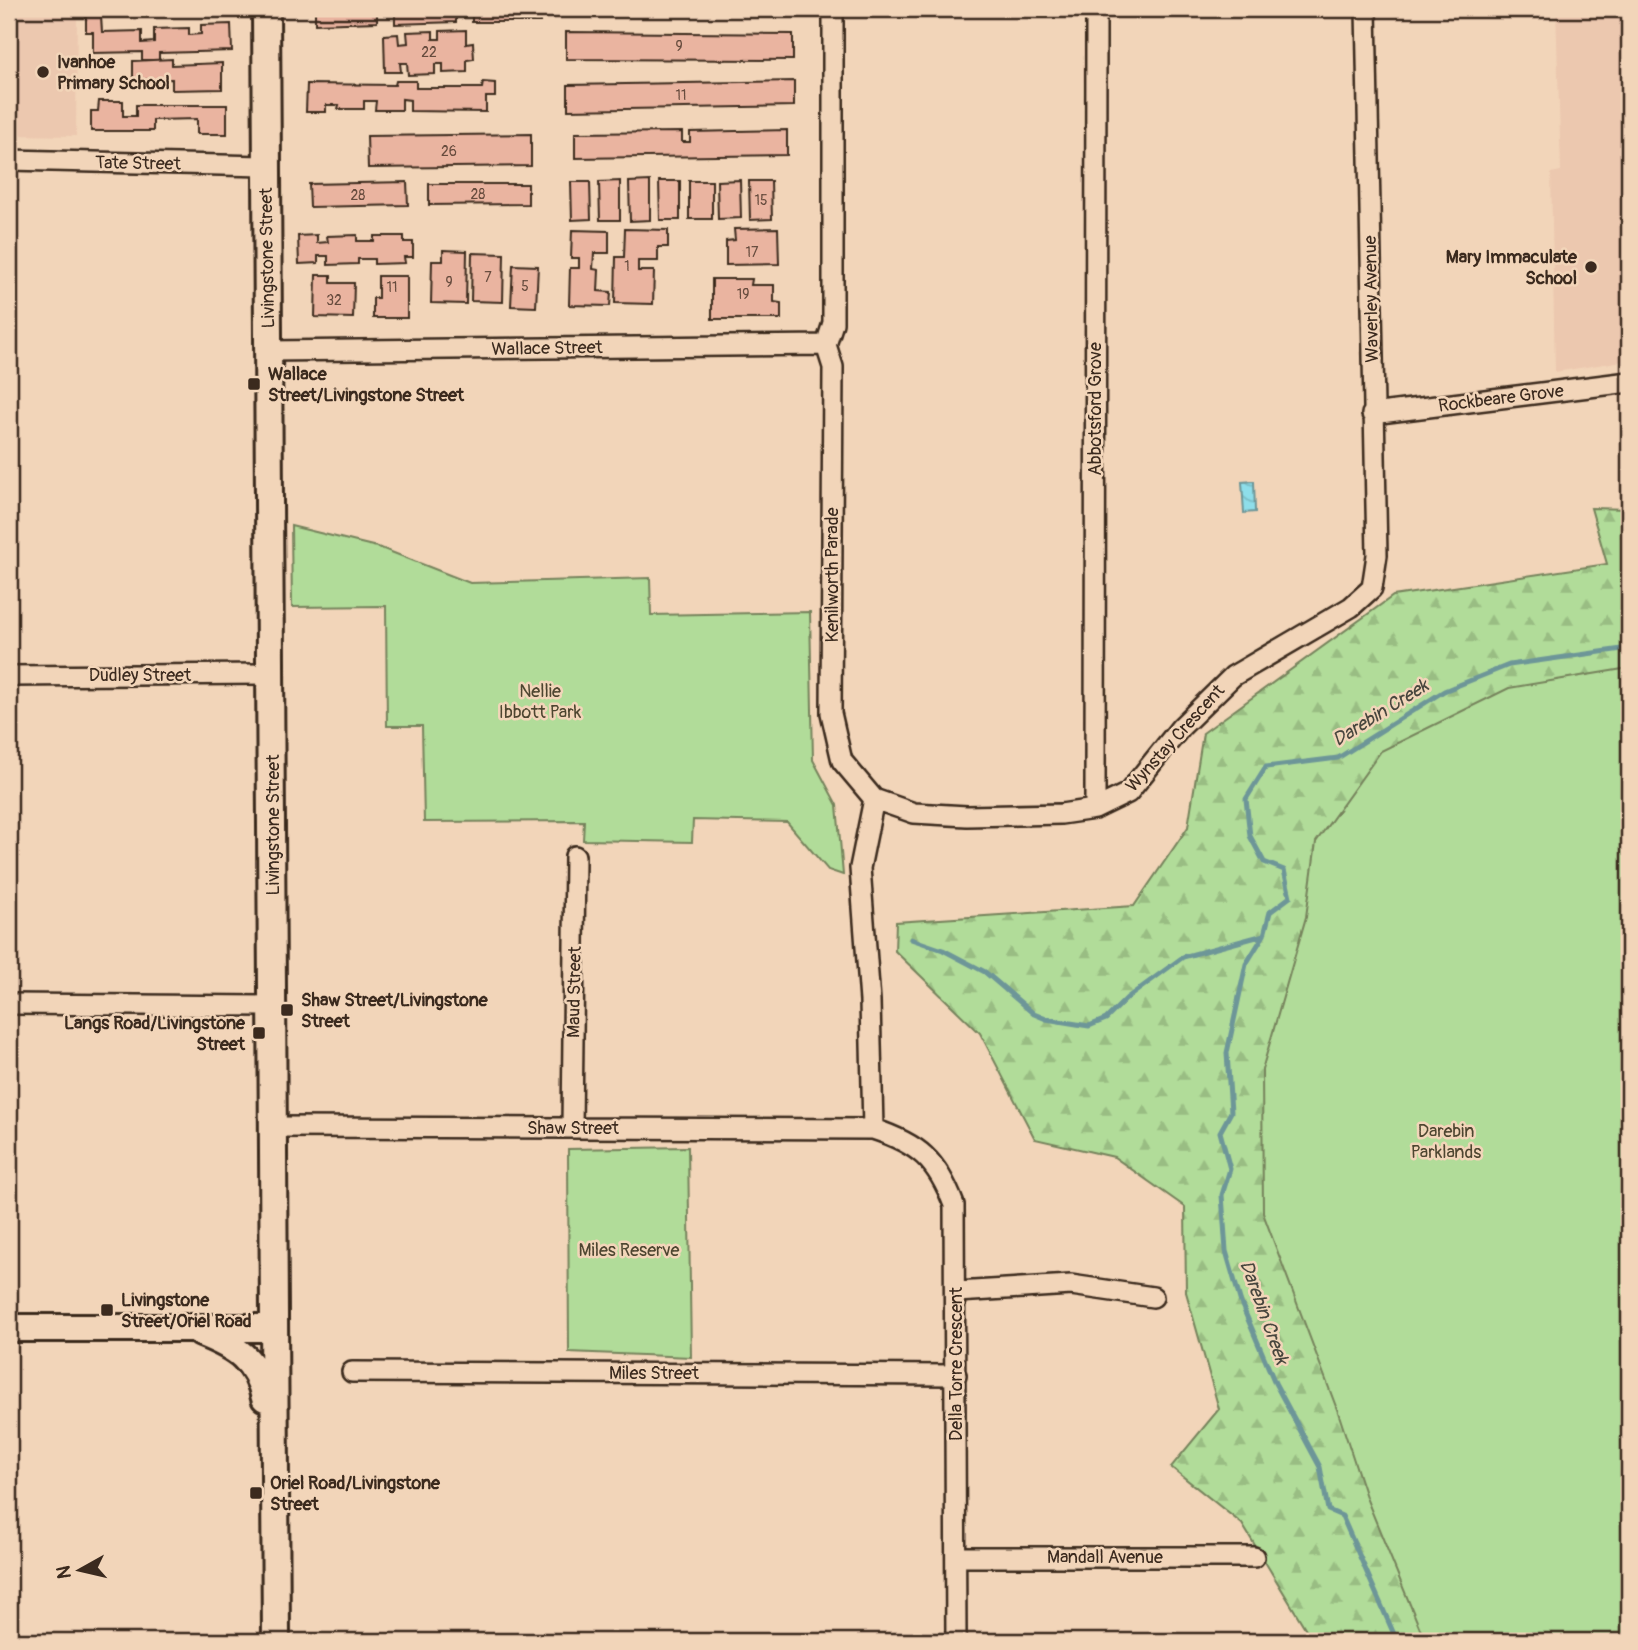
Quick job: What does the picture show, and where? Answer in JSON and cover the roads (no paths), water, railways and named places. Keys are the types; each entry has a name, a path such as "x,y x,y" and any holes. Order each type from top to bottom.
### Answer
{"main road":[{"name":"Livingstone Street","path":"266,9 276,1641"},
{"path":"9,1328 272,1328"},
{"path":"191,1328 235,1347 253,1363 264,1393 273,1438"}],"street":[{"name":"Kenilworth Parade","path":"833,9 833,323 826,345 833,367 831,713 842,761 874,799"},
{"name":"Abbotsford Grove","path":"1094,809 1096,9"},
{"name":"Waverley Avenue","path":"1366,9 1372,414 1377,555 1372,588"},
{"name":"Tate Street","path":"9,160 266,166"},
{"name":"Wallace Street","path":"269,351 826,345"},
{"name":"Rockbeare Grove","path":"1372,414 1629,382"},
{"name":"Wynstay Crescent","path":"874,799 914,813 954,815 1061,814 1094,809 1128,793 1181,727 1233,676 1351,607 1372,588"},
{"name":"Dudley Street","path":"9,676 271,674"},
{"path":"873,1129 870,1001 860,868 874,799"},
{"name":"Maud Street","path":"572,1128 575,856"},
{"path":"9,1004 274,1006"},
{"name":"Shaw Street","path":"274,1127 873,1129"},
{"name":"Della Torre Crescent","path":"873,1129 920,1150 940,1172 954,1205 957,1292 956,1641"},
{"path":"957,1292 1071,1285 1153,1297"},
{"name":"Miles Street","path":"352,1372 956,1374"},
{"name":"Mandall Avenue","path":"956,1557 1254,1557"}],"water":[{"path":"1254,481 1255,512 1244,513 1242,482"}],"waterway":[{"name":"Darebin Creek","path":"1397,1641 1342,1516 1328,1510 1320,1467 1275,1383 1241,1303 1226,1251 1222,1195 1230,1169 1220,1132 1231,1112 1227,1053 1246,964 1264,935 1270,912 1290,897 1284,870 1264,862 1250,836 1246,799 1266,767 1338,758 1444,691 1509,665 1629,648"},
{"path":"911,939 943,950 985,972 1034,1014 1046,1019 1089,1026 1106,1019 1127,998 1183,957 1264,935"}],"place":[{"name":"Ivanhoe Primary School","path":"43,72"},
{"name":"Mary Immaculate School","path":"1591,267"},
{"name":"Wallace Street/Livingstone Street","path":"254,384"},
{"name":"Shaw Street/Livingstone Street","path":"287,1010"},
{"name":"Langs Road/Livingstone Street","path":"259,1033"},
{"name":"Livingstone Street/Oriel Road","path":"107,1310"},
{"name":"Oriel Road/Livingstone Street","path":"256,1493"}],"park label":[{"name":"Nellie Ibbott Park","path":"540,701"},
{"name":"Darebin Parklands","path":"1446,1141"},
{"name":"Miles Reserve","path":"629,1250"}]}
